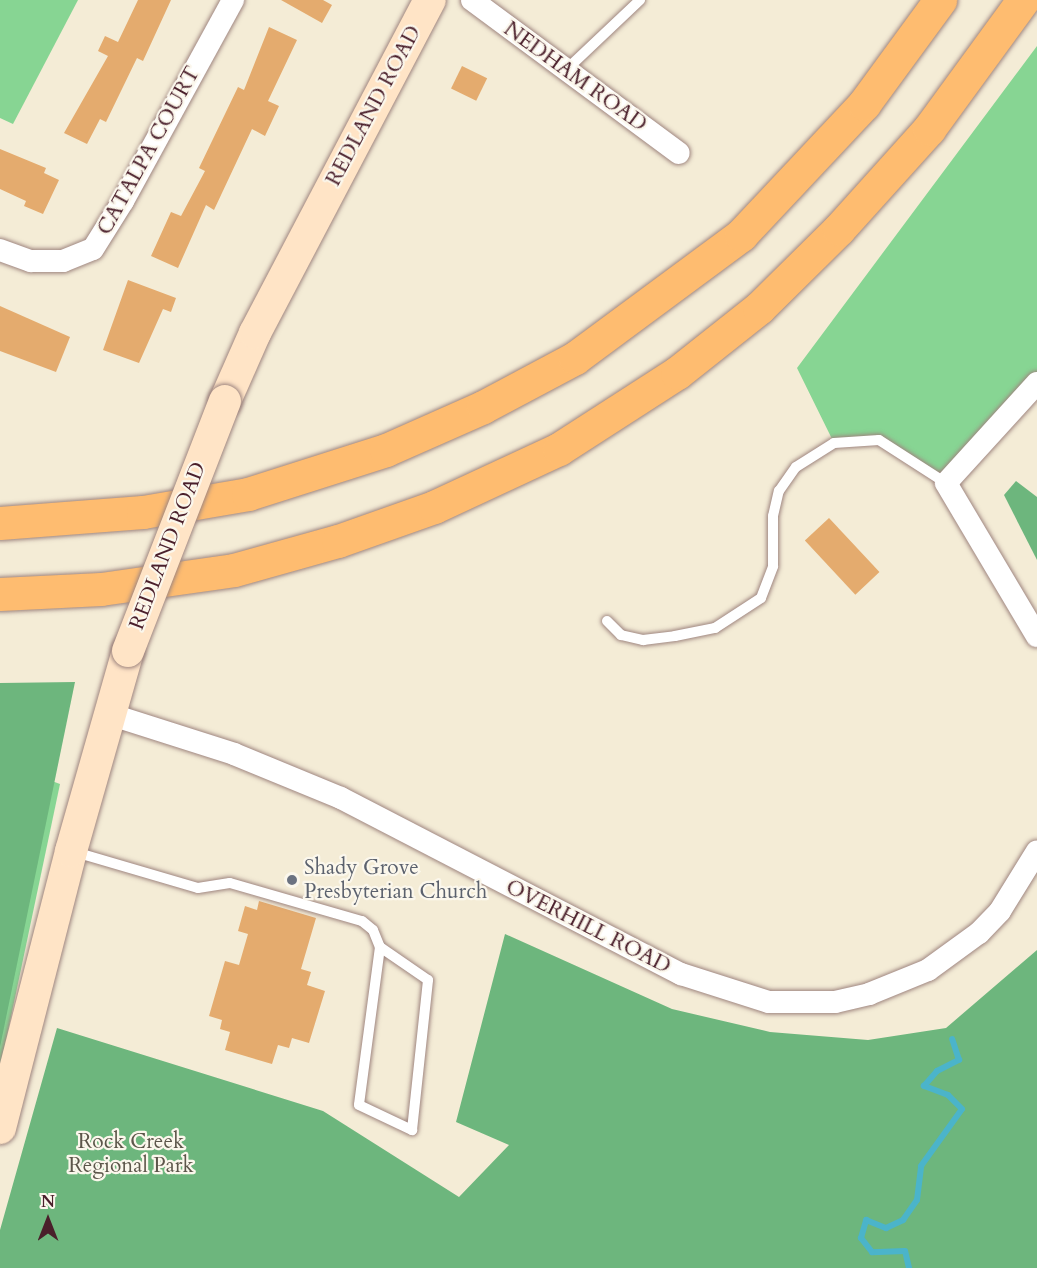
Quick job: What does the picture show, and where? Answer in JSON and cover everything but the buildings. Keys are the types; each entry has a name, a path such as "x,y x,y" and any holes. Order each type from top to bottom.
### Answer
{"highway":[{"path":"0,523 143,512 248,494 386,450 483,407 575,358 741,236 864,104 940,0"},
{"path":"0,594 101,589 234,570 338,541 434,507 559,449 677,373 759,308 839,229 929,129 1023,0"}],"main road":[{"name":"REDLAND ROAD","path":"0,1128 71,851 128,651 225,401 255,333 430,0"}],"street":[{"name":"CATALPA COURT","path":"0,250 31,261 63,261 93,249 123,201 233,0"},
{"name":"NEDHAM ROAD","path":"472,0 679,153"},
{"path":"1037,384 946,483 1037,636"},
{"name":"OVERHILL ROAD","path":"109,714 234,754 341,798 681,974 769,1002 835,1002 869,994 928,970 979,933 1000,912 1037,851"}],"lane":[{"path":"566,70 640,0"},
{"path":"607,621 621,635 643,640 675,636 715,628 760,598 773,566 773,516 779,491 796,466 834,443 879,440 946,483"},
{"path":"71,851 198,888 230,883 362,921 373,930 380,947 359,1105 412,1130 428,980 380,947"}],"green space":[{"path":"0,0 78,0 13,124 0,118"},
{"path":"1037,46 1037,383 946,483 879,440 834,443 797,368"},
{"path":"1016,481 1037,497 1037,560 1004,495"},
{"path":"75,682 0,1047 0,683"},
{"path":"0,762 60,784 0,1069"},
{"name":"Rock Creek Regional Park","path":"505,934 672,1009 770,1032 868,1040 946,1028 1037,950 1037,1268 0,1268 0,1230 57,1028 323,1111 459,1197 509,1145 456,1122"}],"waterway":[{"path":"909,1268 905,1251 872,1252 861,1238 866,1220 886,1228 903,1220 917,1200 921,1166 962,1109 948,1095 924,1086 937,1071 959,1060 952,1039"}],"place":[{"name":"Shady Grove Presbyterian Church","path":"292,880"}]}
